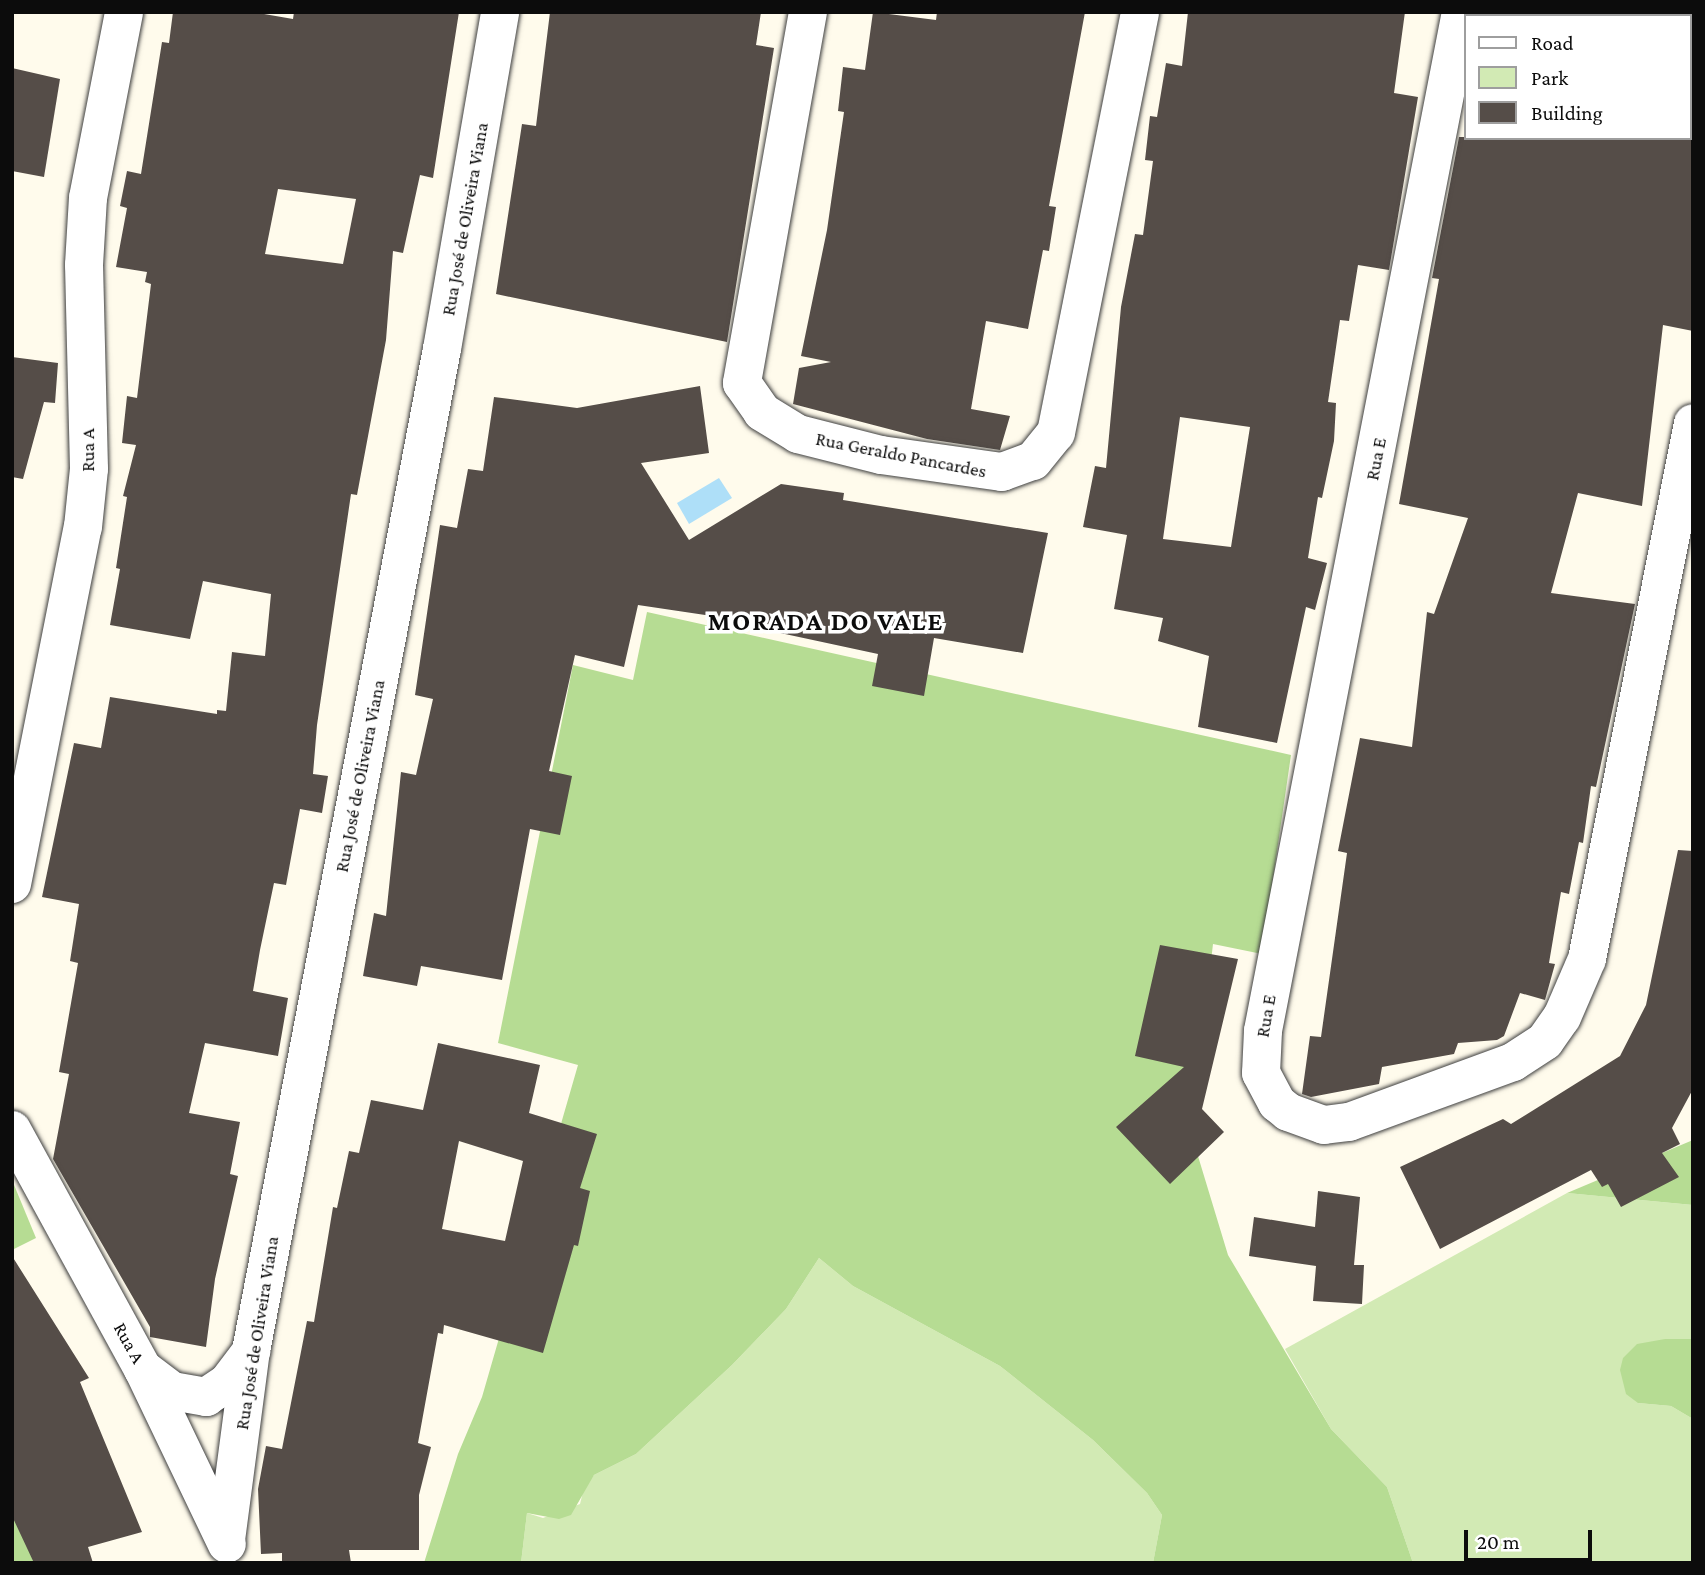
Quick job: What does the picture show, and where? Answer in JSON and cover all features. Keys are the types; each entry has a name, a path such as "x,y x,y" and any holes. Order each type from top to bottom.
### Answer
{"street":[{"name":"Rua A","path":"12,884 83,527 89,469 84,265 88,198 124,12"},
{"name":"Rua José de Oliveira Viana","path":"229,1551 251,1351 442,349 500,12"},
{"name":"Rua Geraldo Pancardes","path":"808,12 742,383 762,412 798,435 881,455 1002,472 1033,461 1056,433 1140,12"},
{"name":"Rua E","path":"1461,12 1263,1031 1261,1073 1277,1103 1288,1112 1324,1125 1349,1122 1513,1062 1545,1041 1563,1017 1587,959 1693,423"},
{"name":"Rua A","path":"12,1130 143,1369 229,1551"},
{"path":"143,1369 172,1391 206,1397 228,1382 251,1351"}],"green space":[{"path":"647,612 1291,755 1262,954 1213,944 1191,1133 1228,1255 1331,1429 1387,1487 1413,1563 1153,1563 1162,1515 1147,1493 1093,1440 1000,1366 853,1286 819,1258 786,1309 732,1365 636,1454 594,1475 571,1515 559,1519 527,1513 521,1563 424,1563 458,1454 482,1397 578,1065 498,1043 573,665 633,680"},
{"path":"1693,1140 1693,1205 1567,1193"},
{"path":"12,1180 36,1238 12,1250"},
{"path":"1567,1193 1693,1205 1693,1339 1665,1339 1638,1403 1671,1406 1693,1419 1693,1563 1413,1563 1387,1487 1331,1429 1285,1349"},
{"path":"819,1258 853,1286 1000,1366 1093,1440 1147,1493 1162,1515 1153,1563 521,1563 527,1513 543,1518 580,1504 584,1488 594,1475 636,1454 732,1365 786,1309"},
{"path":"1665,1339 1693,1339 1693,1419 1671,1406 1638,1403 1626,1394 1620,1370 1623,1358 1637,1344"},
{"path":"12,1465 59,1563 12,1563"}],"water":[{"path":"719,478 732,498 689,524 677,503"}],"building":[{"path":"173,12 253,12 293,19 294,12 459,12 433,178 420,175 403,253 393,251 386,340 357,495 351,494 317,725 313,774 328,776 322,813 300,809 286,885 274,883 260,950 253,991 288,998 278,1056 205,1043 189,1113 240,1122 230,1174 238,1176 215,1279 206,1347 150,1337 150,1327 53,1159 69,1074 59,1072 78,963 70,961 79,904 42,897 74,743 101,748 110,697 217,714 217,710 226,711 232,652 265,656 271,594 203,581 190,639 110,625 120,569 116,568 127,497 123,496 136,445 122,443 127,396 137,398 151,284 145,282 147,272 116,267 127,208 120,206 127,171 141,174 162,42 169,43","holes":["278,189 356,199 343,264 265,254"]},
{"path":"550,12 761,12 756,45 774,48 727,342 496,294 522,124 536,126"},
{"path":"873,12 936,20 937,12 1085,12 1049,206 1056,207 1049,251 1043,250 1028,329 986,321 971,409 1010,416 1000,450 927,439 793,404 799,368 831,362 801,356 827,230 844,112 838,111 843,67 865,70"},
{"path":"1188,12 1405,12 1394,93 1418,97 1389,270 1358,265 1349,321 1340,320 1328,402 1336,403 1334,441 1322,498 1318,497 1308,558 1327,563 1315,610 1306,607 1277,743 1198,727 1209,656 1158,641 1163,618 1114,609 1127,535 1083,527 1095,466 1106,468 1121,307 1135,234 1143,235 1153,161 1145,160 1150,116 1157,117 1166,63 1182,66","holes":["1180,417 1250,427 1231,547 1163,539"]},
{"path":"12,68 60,79 44,177 12,171"},
{"path":"1459,137 1464,137 1464,140 1693,138 1693,331 1663,325 1642,506 1578,493 1551,593 1635,604 1596,787 1591,786 1583,843 1579,842 1569,894 1561,892 1549,963 1555,964 1545,1000 1520,993 1504,1036 1497,1040 1458,1043 1454,1054 1382,1067 1379,1084 1311,1097 1302,1094 1310,1036 1321,1037 1347,853 1338,851 1360,738 1412,747 1427,612 1434,614 1468,518 1399,504 1439,279 1432,278"},
{"path":"12,357 58,363 55,403 44,402 23,479 12,477"},
{"path":"700,386 709,453 641,463 689,540 781,484 844,493 843,500 1048,533 1023,653 934,638 924,696 872,686 878,654 771,631 772,625 638,605 624,667 575,655 549,771 572,776 560,835 530,829 502,980 421,966 417,986 363,976 374,913 386,916 401,772 416,775 433,699 415,695 440,525 457,528 468,469 483,471 494,397 577,408"},
{"path":"1678,850 1693,851 1693,1089 1672,1128 1680,1144 1662,1153 1679,1177 1621,1207 1608,1184 1602,1187 1591,1170 1440,1249 1400,1167 1503,1119 1511,1124 1620,1056 1646,1005"},
{"path":"1160,945 1238,959 1202,1109 1224,1132 1170,1184 1116,1127 1184,1067 1135,1056"},
{"path":"438,1043 540,1065 529,1113 597,1134 580,1188 590,1191 578,1246 574,1245 543,1353 444,1325 443,1334 438,1333 418,1443 431,1447 419,1495 419,1550 349,1550 351,1563 282,1563 282,1553 261,1554 258,1489 266,1446 282,1449 307,1321 314,1322 333,1207 337,1208 349,1151 359,1153 371,1100 423,1110","holes":["459,1141 523,1161 505,1241 442,1229"]},
{"path":"1318,1191 1360,1197 1354,1265 1364,1265 1362,1304 1313,1301 1316,1266 1249,1256 1254,1217 1315,1227"},
{"path":"12,1256 89,1378 80,1382 142,1532 88,1547 93,1563 34,1563 12,1516"}],"district":[{"name":"MORADA DO VALE","path":"826,622"}]}
